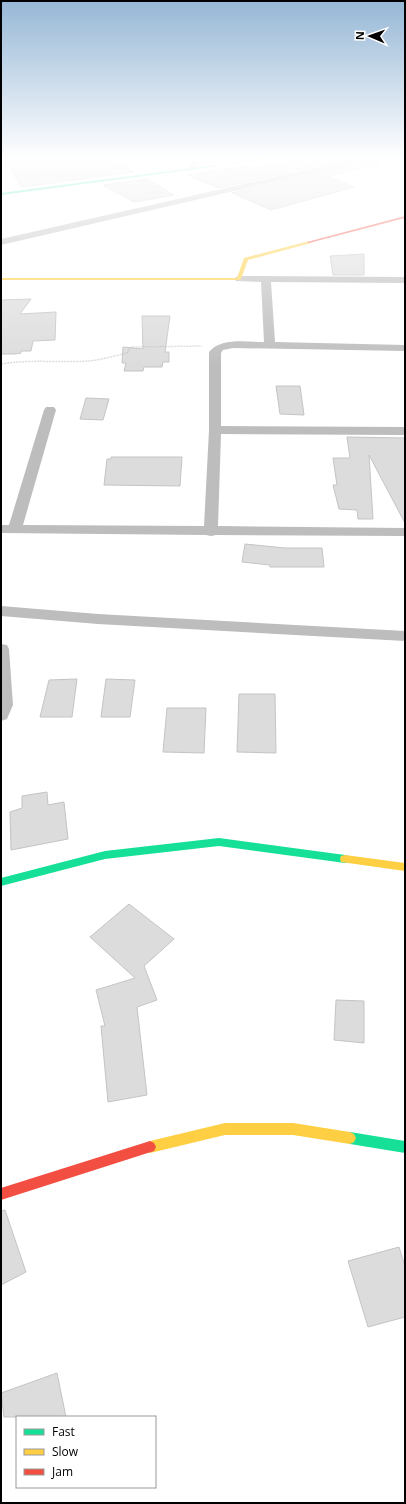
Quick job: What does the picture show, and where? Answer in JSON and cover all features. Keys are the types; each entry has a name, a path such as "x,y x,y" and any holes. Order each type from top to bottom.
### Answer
{"street":[{"path":"1,242 62,228"},
{"path":"239,279 246,259 363,228"},
{"path":"1,279 405,280"},
{"path":"266,279 270,346"},
{"path":"210,532 215,430 215,352 220,347 270,346 405,348"},
{"path":"50,410 8,529 210,532 405,532"},
{"path":"215,430 405,431"},
{"path":"1,611 106,620 405,636"},
{"path":"1,649 4,705 1,715"},
{"path":"1,882 105,855 219,842 405,868"},
{"path":"1,1194 135,1150 225,1129 293,1129 405,1147"}],"path":[{"path":"1,364 17,361 86,361 104,359 127,353 131,348 144,346 220,347"}],"building":[{"path":"364,254 364,275 333,275 330,256"},
{"path":"31,299 20,314 56,312 55,340 33,341 31,351 21,351 21,353 15,354 1,354 1,300"},
{"path":"142,316 170,316 165,352 169,352 169,362 163,362 162,367 144,367 143,371 124,371 126,363 122,363 123,347 143,349"},
{"path":"276,386 300,386 304,415 280,414"},
{"path":"86,398 109,399 103,420 80,419"},
{"path":"347,437 405,438 405,523 369,455 373,519 358,519 357,510 339,509 333,485 337,485 333,458 350,458"},
{"path":"111,457 182,457 180,486 104,485 107,459 111,459"},
{"path":"245,544 285,548 322,548 324,567 270,567 270,565 242,562"},
{"path":"77,679 72,717 40,717 49,680"},
{"path":"106,679 135,680 130,717 101,717"},
{"path":"239,694 275,694 276,753 237,752"},
{"path":"167,708 206,708 204,753 163,752"},
{"path":"47,792 48,805 64,802 68,839 11,850 10,812 22,808 22,796"},
{"path":"129,904 174,939 144,966 157,1000 137,1007 147,1095 108,1102 101,1026 105,1026 96,990 135,978 90,937"},
{"path":"336,1000 364,1001 364,1043 334,1040"},
{"path":"5,1210 26,1272 1,1285 1,1211"},
{"path":"399,1247 405,1266 405,1317 368,1327 348,1261"},
{"path":"57,1373 66,1416 4,1417 1,1393"}],"traffic: fast":[{"path":"1,882 105,855 219,842 345,859"},
{"path":"350,1138 405,1147"}],"traffic: slow":[{"path":"1,279 239,279 246,259 309,242"},
{"path":"345,859 405,867"},
{"path":"150,1147 225,1129 293,1129 350,1138"}],"traffic: jam":[{"path":"309,242 362,228"},
{"path":"1,1194 150,1147"}]}
